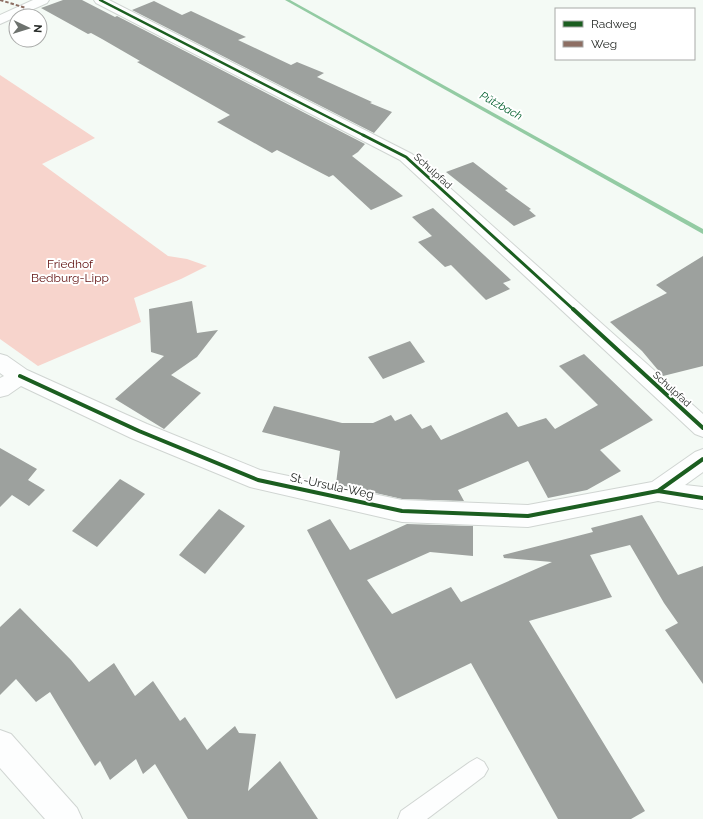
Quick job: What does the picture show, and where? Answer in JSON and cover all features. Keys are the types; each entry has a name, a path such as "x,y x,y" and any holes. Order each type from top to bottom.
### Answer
{"street":[{"path":"0,20 43,0"},
{"name":"Schulpfad","path":"100,0 406,157 703,428"},
{"name":"St.-Ursula-Weg","path":"0,362 20,376 139,431 258,480 402,511 528,516 658,491 703,498"},
{"path":"0,389 20,376"},
{"name":"St.-Ursula-Weg","path":"658,491 703,459"},
{"path":"0,745 66,819"}],"lane":[{"path":"409,819 476,769"}],"green space":[{"name":"Friedhof Bedburg-Lipp","path":"0,75 95,138 42,164 168,256 187,259 207,266 181,279 134,298 141,322 38,366 0,339"}],"building":[{"path":"63,0 82,0 115,17 117,16 365,144 352,156 403,196 371,210 333,175 329,177 277,150 272,153 217,122 230,115 137,62 140,61 102,39 91,33 88,34 48,12 48,8 41,8"},
{"path":"154,1 182,15 191,11 246,37 238,40 291,65 297,62 324,73 317,77 392,112 374,133 132,10"},
{"path":"473,162 508,189 505,190 531,209 529,210 536,216 514,226 446,172"},
{"path":"433,208 511,280 503,283 510,289 486,300 451,265 445,267 418,242 432,236 412,217"},
{"path":"703,256 703,366 663,376 642,351 610,322 667,293 656,285"},
{"path":"192,301 197,333 218,330 197,357 171,375 201,393 164,429 115,399 164,356 151,352 149,309"},
{"path":"410,341 425,362 383,379 368,357"},
{"path":"584,354 653,420 600,450 621,471 587,490 548,498 528,461 458,490 464,501 402,499 336,484 340,451 262,432 274,406 342,423 373,423 391,415 395,421 411,414 422,429 431,425 441,440 507,412 518,427 546,418 555,429 598,405 559,366"},
{"path":"0,448 37,469 28,480 45,490 29,506 12,495 0,507"},
{"path":"120,479 145,494 97,547 72,531"},
{"path":"219,509 245,526 205,574 179,555"},
{"path":"642,515 678,575 703,566 703,684 665,630 678,623 664,603 630,545 590,555 612,597 529,621 645,811 631,819 558,819 471,663 396,699 307,530 330,519 350,550 407,524 473,526 473,556 430,552 367,580 392,614 451,587 461,602 552,562 504,558 503,555 593,532 591,528"},
{"path":"20,608 71,660 89,682 114,663 135,696 153,681 180,721 185,717 207,750 235,726 239,733 256,734 248,791 280,761 318,819 188,819 155,764 143,774 136,759 110,780 100,761 95,766 50,692 36,702 16,679 0,695 0,627"}],"waterway":[{"name":"Pützbach","path":"287,0 703,232"}],"marked path":[{"path":"0,0 26,8"}],"cycle path":[{"path":"100,0 406,157 703,428"},
{"path":"20,376 139,431 258,480 402,511 528,516 658,491 703,498"},
{"path":"658,491 703,459"}]}
